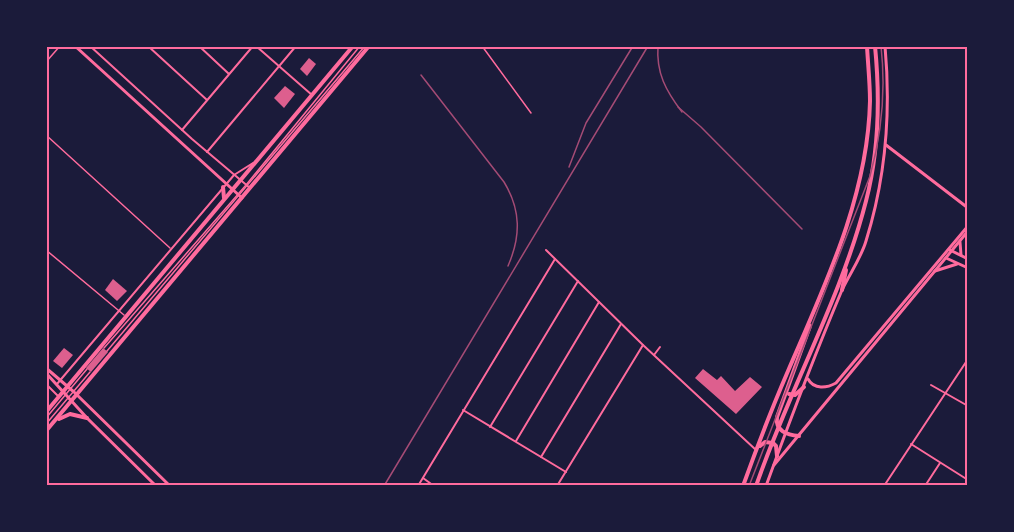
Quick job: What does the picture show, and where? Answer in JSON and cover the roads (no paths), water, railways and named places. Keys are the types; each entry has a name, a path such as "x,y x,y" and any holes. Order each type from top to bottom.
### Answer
{"main road":[{"path":"46,412 59,397 67,396 92,357 353,46"},
{"path":"46,431 56,420 72,390 367,46"},
{"path":"799,436 785,434 776,421 786,388 842,239 859,182 870,103 867,46"},
{"path":"756,486 781,418 834,296 867,199 875,152 878,88 875,46"},
{"path":"224,200 225,185"},
{"path":"842,290 848,259"},
{"path":"743,486 813,314"},
{"path":"86,351 92,357"},
{"path":"786,388 793,396 804,387"},
{"path":"56,420 69,414 87,418"},
{"path":"756,450 765,442 771,442 776,446 777,456"}],"street":[{"path":"75,46 225,185 240,196"},
{"path":"90,46 192,139 248,186"},
{"path":"148,46 207,100"},
{"path":"199,46 229,74"},
{"path":"182,130 255,46 312,95"},
{"path":"207,152 296,46"},
{"path":"766,486 842,290 866,242 877,198 886,145 889,88 885,46"},
{"path":"185,147 192,139"},
{"path":"886,145 968,208"},
{"path":"57,384 225,185 234,175 258,160"},
{"path":"807,378 811,384 818,387 826,387 836,382 968,226"},
{"path":"950,250 968,231"},
{"path":"961,239 961,255"},
{"path":"546,250 643,345 756,450"},
{"path":"950,250 968,259"},
{"path":"944,257 968,268"},
{"path":"773,467 944,257"},
{"path":"418,486 555,259"},
{"path":"934,272 958,264"},
{"path":"490,426 578,281"},
{"path":"516,441 599,302"},
{"path":"541,457 621,324"},
{"path":"558,486 643,345"},
{"path":"654,355 660,347"},
{"path":"884,486 968,358"},
{"path":"46,368 72,390 170,486"},
{"path":"46,373 87,418 156,486"},
{"path":"46,384 59,397"},
{"path":"931,385 968,406"},
{"path":"463,410 566,472"},
{"path":"911,444 968,480"},
{"path":"925,486 940,463"},
{"path":"423,478 434,486"}],"lane":[{"path":"46,62 60,46"},
{"path":"248,186 360,46"},
{"path":"482,46 531,113"},
{"path":"46,135 171,249"},
{"path":"104,348 240,196"},
{"path":"108,351 240,196"},
{"path":"46,250 126,317"},
{"path":"72,390 87,369"},
{"path":"72,390 90,372"},
{"path":"46,418 67,396"},
{"path":"46,424 67,396"}],"railway":[{"path":"569,167 586,123 633,46"},
{"path":"384,486 648,46"},
{"path":"658,46 660,73 671,97 682,112"},
{"path":"749,486 870,176 882,112 881,46"},
{"path":"421,75 510,192 516,213 517,234 508,266"},
{"path":"678,107 701,127 802,229"}]}
